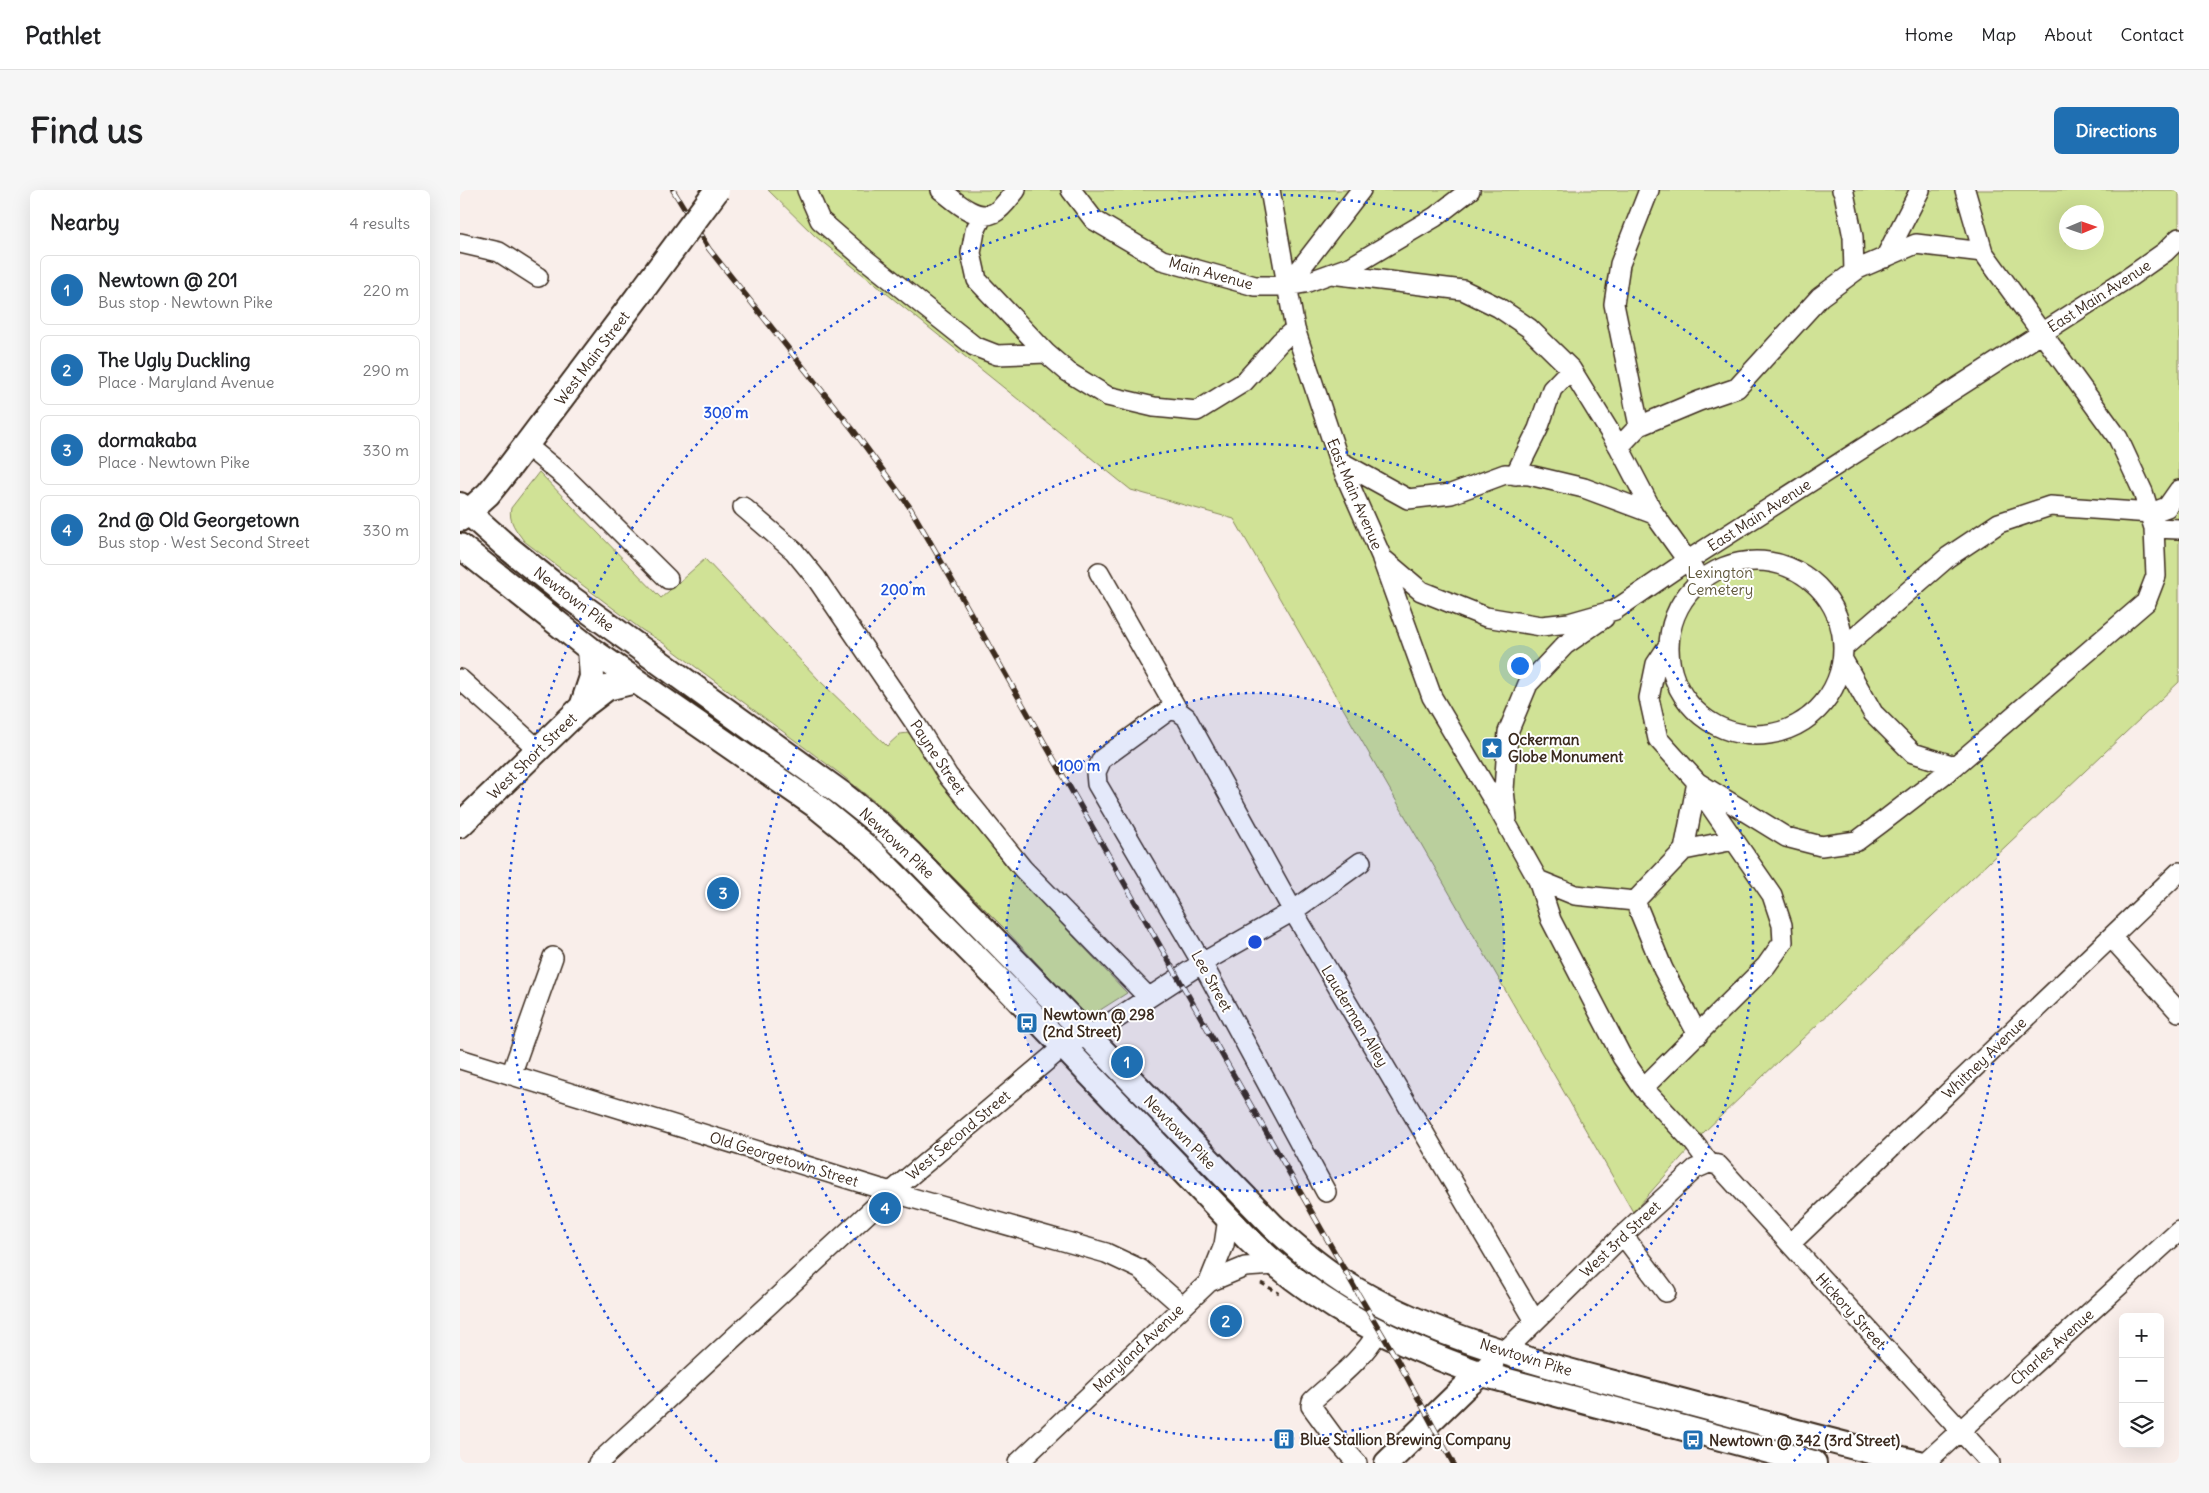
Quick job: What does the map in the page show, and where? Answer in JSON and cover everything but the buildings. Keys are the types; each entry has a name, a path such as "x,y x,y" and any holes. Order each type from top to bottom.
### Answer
{"main road":[{"name":"West Main Street","path":"462,512 488,494 717,190"},
{"name":"Newtown Pike","path":"462,512 568,596 877,822 911,854 1272,1226 1306,1256 1356,1290 1389,1308 1446,1332 1504,1352 1707,1408 1919,1463"},
{"name":"Newtown Pike","path":"460,546 590,649 815,805 870,850 937,916 1228,1218 1275,1265 1303,1287 1338,1310 1378,1332 1435,1357 1482,1374 1785,1460 1814,1463"},
{"name":"West Short Street","path":"582,707 592,677 590,649"},
{"name":"West Short Street","path":"460,825 582,707 607,688 635,681"},
{"path":"1387,1463 1504,1352"}],"street":[{"path":"807,190 820,220 865,259 974,346 997,355 1046,353"},
{"path":"941,190 964,208 984,215 994,213 1016,190"},
{"name":"Main Avenue","path":"1071,190 1094,220 1162,260 1255,286 1287,286 1305,283 1352,266 1435,217 1470,190"},
{"name":"East Main Avenue","path":"1270,190 1296,329 1339,462 1382,558 1421,591 1486,617 1541,626 1569,623 1616,610 1687,561 2144,266 2165,252 2179,238"},
{"path":"1287,286 1361,190"},
{"path":"1640,426 1614,304 1620,264 1649,190"},
{"path":"1842,190 1853,237 1854,272"},
{"path":"1885,258 1920,190"},
{"path":"1668,646 1656,664 1649,698 1658,739 1697,782 1786,837 1821,846 1857,841 1955,766 2146,602 2156,576 2152,521 2118,438 2043,332 1983,252 1965,190"},
{"path":"984,215 975,231 972,253 977,280 1046,353 1068,372 1107,396 1154,407 1197,411 1244,382 1280,342 1296,329"},
{"path":"460,243 499,252 538,277"},
{"path":"1620,447 1640,426 1699,400 1737,388 1820,297 1854,272 1916,244 1983,252"},
{"path":"1331,274 1464,290 1498,307 1529,328 1571,369 1620,447 1654,514 1701,579"},
{"path":"1515,475 1538,429 1552,389 1571,369"},
{"path":"526,445 566,478 668,578"},
{"path":"1339,462 1408,499 1451,494 1505,474 1529,475 1584,488 1654,514"},
{"path":"2152,521 2167,507 2179,490"},
{"path":"1955,766 1913,754 1873,713 1843,653 1839,620 1826,595 1806,575 1780,563 1753,560 1726,565 1701,579 1684,598 1673,621 1668,646 1673,675 1686,701 1708,722 1735,734 1764,736 1793,728 1817,712 1834,688 1843,653 1948,557 1999,523 2050,506 2152,521 2179,529"},
{"name":"Payne Street","path":"743,508 794,551 816,578 917,726 948,776 1023,869 1148,997"},
{"path":"1382,558 1432,696 1538,880 1551,920 1622,1057 1643,1088 1694,1143 1709,1164"},
{"name":"Lauderman Alley","path":"1099,572 1178,711 1186,717 1292,911 1535,1320"},
{"path":"1507,824 1504,790 1508,732 1528,684 1565,645 1616,610"},
{"path":"460,679 539,750"},
{"name":"Lee Street","path":"1178,711 1169,710 1108,753 1098,764 1096,772 1097,784 1202,963 1326,1192"},
{"path":"1643,1088 1766,966 1783,942 1782,925 1772,895 1704,798 1697,782"},
{"path":"1635,901 1684,850 1697,782"},
{"path":"1684,850 1734,840"},
{"name":"West Second Street","path":"598,1463 891,1192 1063,1047 1087,1036 1202,963 1292,911 1360,862"},
{"name":"Whitney Avenue","path":"1790,1244 2179,872"},
{"path":"1538,880 1575,896 1635,901"},
{"path":"1635,901 1663,969 1698,1035"},
{"path":"2111,937 2179,1012"},
{"path":"511,1075 553,957"},
{"name":"Old Georgetown Street","path":"463,1063 511,1075 891,1192 1121,1258 1140,1269 1182,1306"},
{"name":"West 3rd Street","path":"1535,1320 1695,1169 1709,1164"},
{"name":"Hickory Street","path":"1709,1164 1718,1165 1990,1463"},
{"path":"1209,1282 1224,1245 1228,1218"},
{"name":"Charles Avenue","path":"1925,1463 1960,1430 1977,1418 2179,1231"},
{"path":"1623,1235 1666,1292"},
{"name":"Maryland Avenue","path":"1018,1463 1209,1282 1245,1266 1275,1265"},
{"path":"1504,1352 1535,1320"},
{"path":"1357,1463 1333,1436 1311,1406 1312,1401 1370,1345 1378,1332"}],"green space":[{"name":"Lexington Cemetery","path":"768,190 2179,190 2179,682 1704,1132 1633,1212 1234,519 1131,490 815,236"},
{"path":"539,472 661,598 705,559 820,681 887,746 900,734 909,733 934,771 1004,863 1127,993 1097,1012 1083,1013 1006,930 890,814 839,773 662,642 642,630 524,541 512,521 511,508"}],"railway":[{"path":"673,190 709,249 854,431 909,506 1398,1361 1453,1463"}],"place":[{"name":"Ockerman Globe Monument","path":"1492,748"},
{"name":"dormakaba","path":"723,893"},
{"name":"Newtown @ 298 (2nd Street)","path":"1027,1023"},
{"name":"Newtown @ 201","path":"1127,1062"},
{"name":"2nd @ Old Georgetown","path":"885,1208"},
{"name":"The Ugly Duckling","path":"1226,1321"},
{"name":"Blue Stallion Brewing Company","path":"1284,1439"},
{"name":"Newtown @ 342 (3rd Street)","path":"1693,1440"}]}
